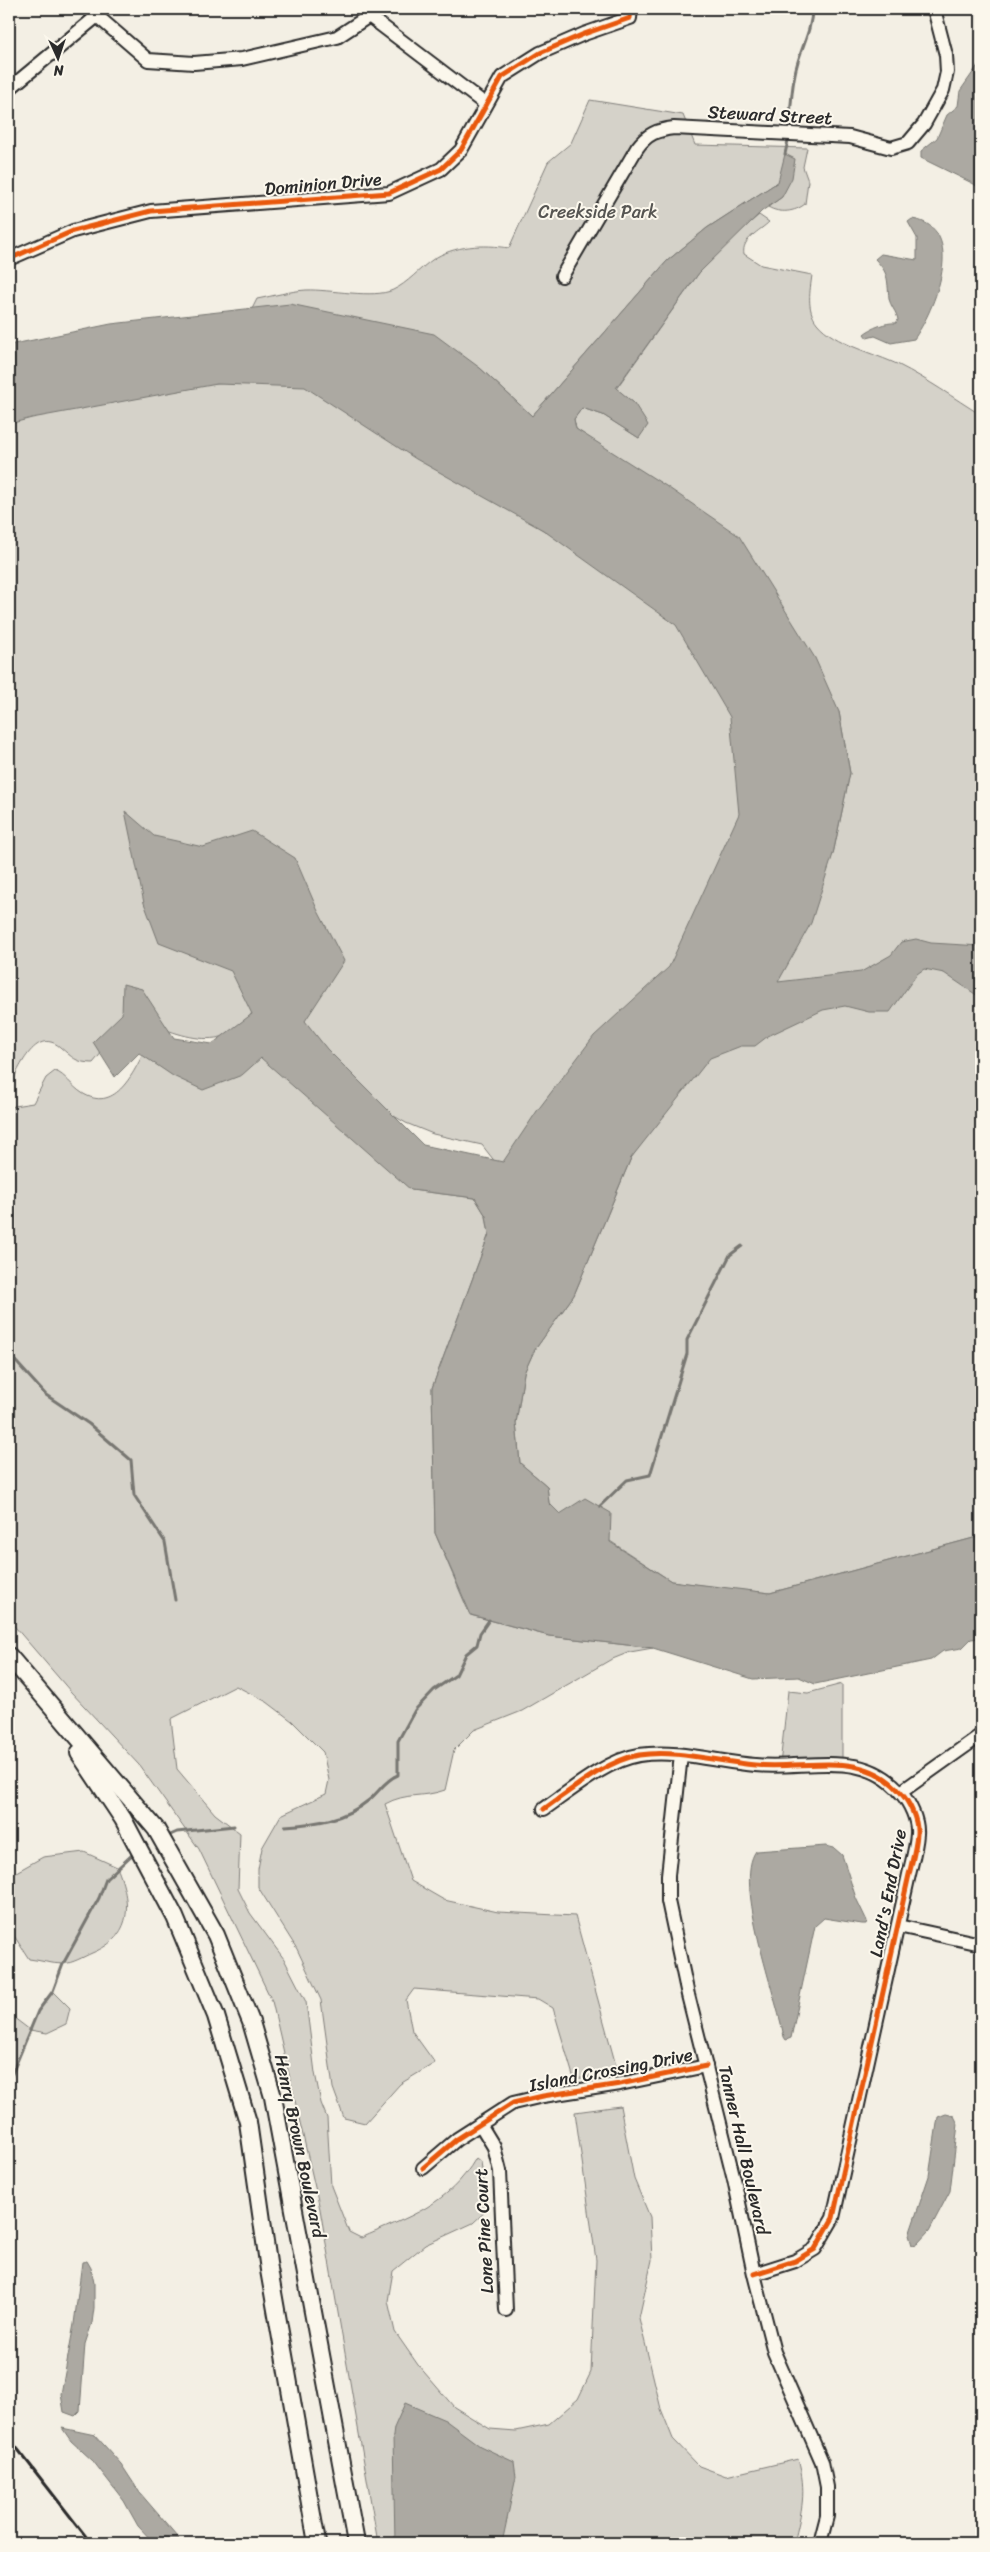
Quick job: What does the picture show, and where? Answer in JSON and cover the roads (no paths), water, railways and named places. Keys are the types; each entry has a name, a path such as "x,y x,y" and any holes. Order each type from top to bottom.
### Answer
{"main road":[{"name":"Henry Brown Boulevard","path":"9,1656 43,1699 156,1829 216,1935 251,2022 273,2096 356,2543"},
{"name":"Henry Brown Boulevard","path":"43,1699 123,1819 175,1917 216,2016 248,2122 269,2270 317,2543"}],"street":[{"name":"Dominion Drive","path":"9,259 73,231 151,211 389,193 441,169 461,150 485,104 502,77 540,53 584,34 630,18 631,9"},
{"name":"Steward Street","path":"562,276 637,148 644,138 657,130 674,128 850,136 891,148 908,143 924,124 943,90 947,72 946,55 934,9"},
{"path":"9,89 96,12 148,60 194,63 242,59 337,36 372,12 485,104"},
{"path":"901,1792 981,1735"},
{"name":"Land's End Drive","path":"544,1809 617,1761 638,1755 680,1755 756,1765 852,1764 870,1768 891,1781 901,1792 914,1814 917,1833 833,2218 815,2249 795,2261 754,2274"},
{"name":"Tanner Hall Boulevard","path":"680,1755 668,1875 668,1901 734,2178 754,2274 774,2352 822,2462 827,2487 826,2516 820,2543"},
{"path":"898,1926 981,1944"},
{"name":"Island Crossing Drive","path":"422,2168 480,2124 513,2103 706,2066"},
{"name":"Lone Pine Court","path":"480,2124 494,2147 500,2171 506,2310"}],"waterway":[{"path":"789,130 795,73 809,30 812,9"},
{"path":"785,154 789,136"},
{"path":"600,1506 627,1480 650,1475 687,1354 687,1340 730,1255 742,1246"},
{"path":"9,1354 46,1395 89,1424 131,1460 134,1495 165,1542 175,1600"},
{"path":"285,1826 329,1820 350,1812 360,1807 393,1777 398,1775 398,1741 415,1710 434,1690 456,1675 466,1654 477,1645 480,1633 489,1620"},
{"path":"168,1836 177,1832 234,1826"},
{"path":"9,2081 38,2011 53,1991 63,1964 99,1898 106,1879 134,1853"}],"railway":[{"path":"9,2438 91,2543"}],"park label":[{"name":"Creekside Park","path":"598,212"}]}
